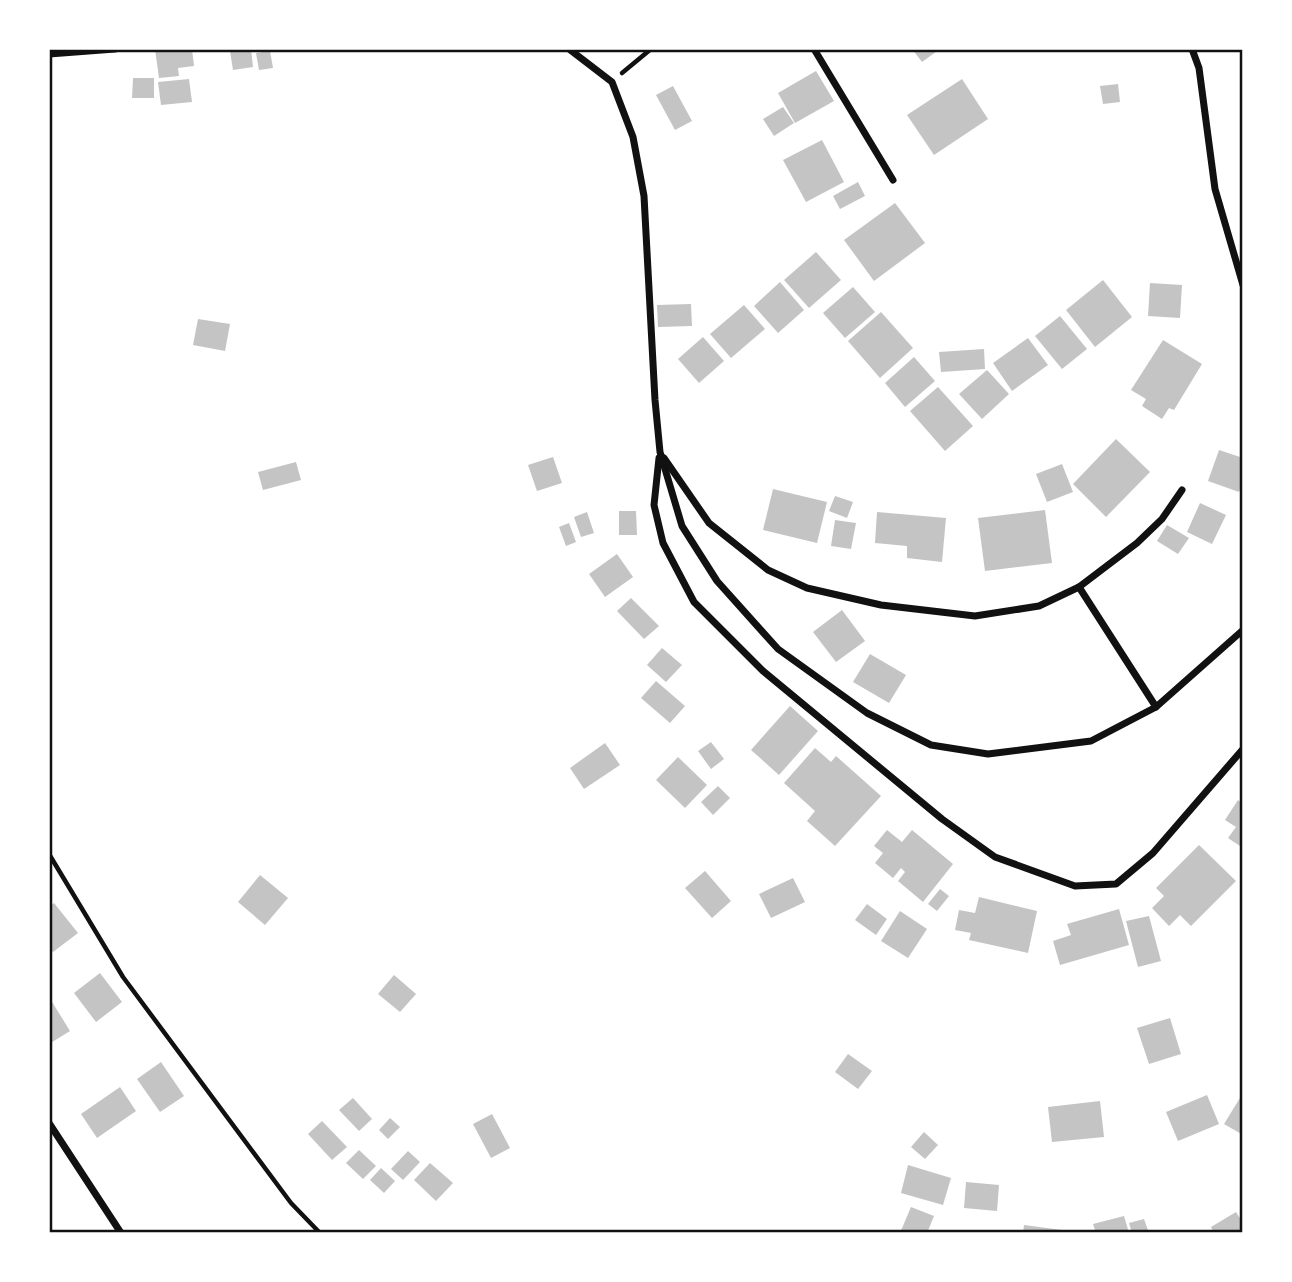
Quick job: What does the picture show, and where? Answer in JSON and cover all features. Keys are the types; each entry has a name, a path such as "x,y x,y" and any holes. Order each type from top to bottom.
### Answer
{"street":[{"path":"49,54 115,49"},
{"path":"569,49 612,82 633,136 644,196 654,400 660,452 682,526 717,581 778,649 867,713 931,745 988,754 1091,741 1156,707 1243,631"},
{"path":"814,49 893,180"},
{"path":"1192,49 1199,68 1215,189 1243,285"},
{"path":"660,452 709,523 768,570 807,588 881,605 975,616 1039,606 1079,587 1137,543 1162,519 1182,490"},
{"path":"660,452 654,505 663,542 694,602 763,671 942,819 995,857 1075,886 1116,884 1153,853 1243,749"},
{"path":"1079,587 1156,707"},
{"path":"49,1123 121,1233"}],"path":[{"path":"612,82 651,49"},
{"path":"49,854 123,977 291,1203 320,1233"}],"building":[{"path":"155,49 192,49 194,66 178,68 179,76 159,78"},
{"path":"251,49 253,67 233,70 230,51"},
{"path":"912,49 940,49 922,62"},
{"path":"270,51 273,68 259,70 256,53"},
{"path":"816,71 834,101 795,123 778,93"},
{"path":"133,78 154,78 154,98 132,98"},
{"path":"189,79 192,102 161,105 158,82"},
{"path":"962,79 988,119 934,155 907,115"},
{"path":"1118,84 1120,102 1103,104 1100,86"},
{"path":"673,86 692,121 675,130 656,95"},
{"path":"783,107 794,123 774,136 763,119"},
{"path":"822,140 844,182 806,202 783,160"},
{"path":"858,182 865,196 840,209 833,196"},
{"path":"895,203 925,243 874,281 844,240"},
{"path":"816,252 841,280 809,308 784,280"},
{"path":"1103,280 1132,317 1095,347 1066,310"},
{"path":"780,282 804,310 778,333 754,306"},
{"path":"1150,283 1182,285 1180,318 1148,316"},
{"path":"853,287 875,312 845,338 823,313"},
{"path":"691,304 692,326 658,327 657,305"},
{"path":"744,305 765,329 731,358 710,334"},
{"path":"881,312 913,348 880,378 848,341"},
{"path":"1060,316 1087,349 1062,369 1035,336"},
{"path":"198,319 230,324 225,351 193,345"},
{"path":"703,337 724,361 699,383 678,359"},
{"path":"1028,338 1048,365 1012,391 993,363"},
{"path":"1163,340 1202,364 1174,410 1169,408 1162,419 1142,406 1146,399 1131,390"},
{"path":"984,349 985,369 941,372 939,352"},
{"path":"914,357 935,381 905,407 885,383"},
{"path":"987,370 1009,394 982,419 959,394"},
{"path":"938,387 973,426 945,451 910,411"},
{"path":"1116,439 1150,472 1106,517 1073,484"},
{"path":"1219,450 1243,458 1243,480 1239,492 1208,481"},
{"path":"553,457 562,483 537,491 528,465"},
{"path":"296,462 301,480 263,490 258,472"},
{"path":"1062,464 1073,492 1047,502 1036,474"},
{"path":"773,489 827,502 817,543 763,530"},
{"path":"835,496 853,502 847,518 829,511"},
{"path":"1200,503 1226,515 1212,544 1187,532"},
{"path":"1045,510 1052,563 985,571 978,518"},
{"path":"619,511 636,511 637,535 619,535"},
{"path":"587,512 594,533 581,537 574,517"},
{"path":"877,512 946,518 942,562 907,558 907,546 875,543"},
{"path":"835,520 856,523 851,549 831,546"},
{"path":"569,523 576,542 566,546 559,527"},
{"path":"1167,525 1189,538 1178,554 1157,541"},
{"path":"617,554 633,577 605,597 589,574"},
{"path":"631,598 659,626 644,639 617,611"},
{"path":"842,610 865,641 836,662 813,632"},
{"path":"662,648 682,665 666,682 647,665"},
{"path":"870,654 906,675 889,703 853,682"},
{"path":"656,681 685,706 670,723 641,698"},
{"path":"790,706 818,731 779,775 751,750"},
{"path":"711,742 724,759 711,769 698,751"},
{"path":"605,743 620,765 584,789 570,768"},
{"path":"815,748 831,762 836,756 881,796 835,846 807,821 815,811 784,783"},
{"path":"678,757 707,785 685,808 656,780"},
{"path":"718,786 730,798 713,815 701,802"},
{"path":"1238,800 1243,804 1243,848 1228,838 1236,827 1225,820"},
{"path":"887,830 902,842 912,830 953,864 923,902 898,881 905,872 901,868 893,878 875,863 883,853 874,846"},
{"path":"1199,845 1236,881 1191,926 1180,915 1169,926 1152,908 1164,896 1156,888"},
{"path":"705,871 731,901 712,918 685,888"},
{"path":"260,875 288,898 265,925 238,902"},
{"path":"793,878 805,902 771,918 759,894"},
{"path":"940,889 949,896 937,911 928,904"},
{"path":"979,897 1037,911 1028,953 969,940 971,933 955,930 959,910 975,913"},
{"path":"54,903 78,933 53,952 49,947 49,907"},
{"path":"867,904 887,919 876,935 855,920"},
{"path":"1119,909 1129,945 1060,965 1053,941 1071,935 1067,924"},
{"path":"900,911 927,929 908,958 881,941"},
{"path":"1149,916 1161,961 1138,967 1126,921"},
{"path":"100,973 122,1002 96,1022 74,993"},
{"path":"394,975 416,994 400,1012 378,994"},
{"path":"49,997 70,1031 49,1044"},
{"path":"1170,1018 1181,1054 1149,1064 1137,1028"},
{"path":"848,1054 872,1071 858,1089 835,1072"},
{"path":"161,1062 184,1096 160,1112 137,1079"},
{"path":"120,1087 136,1111 97,1138 81,1114"},
{"path":"1243,1093 1243,1135 1224,1124"},
{"path":"1207,1095 1219,1124 1178,1141 1166,1112"},
{"path":"353,1098 372,1119 359,1131 339,1110"},
{"path":"1100,1101 1104,1137 1052,1142 1048,1107"},
{"path":"492,1114 510,1148 491,1158 473,1124"},
{"path":"390,1118 400,1127 388,1139 379,1130"},
{"path":"322,1121 347,1147 332,1160 308,1134"},
{"path":"924,1132 938,1145 925,1159 911,1147"},
{"path":"359,1150 376,1166 363,1179 346,1163"},
{"path":"408,1151 420,1162 403,1180 391,1169"},
{"path":"430,1163 453,1183 436,1201 414,1180"},
{"path":"908,1165 951,1178 943,1205 901,1193"},
{"path":"381,1168 395,1181 384,1193 370,1180"},
{"path":"966,1182 999,1185 997,1211 964,1208"},
{"path":"911,1207 934,1216 927,1233 900,1233"},
{"path":"1236,1212 1243,1223 1243,1233 1214,1233 1211,1227"},
{"path":"1124,1216 1129,1233 1096,1233 1093,1224"},
{"path":"1144,1219 1149,1233 1132,1233 1129,1223"},
{"path":"1024,1225 1062,1230 1061,1233 1023,1233"}]}
